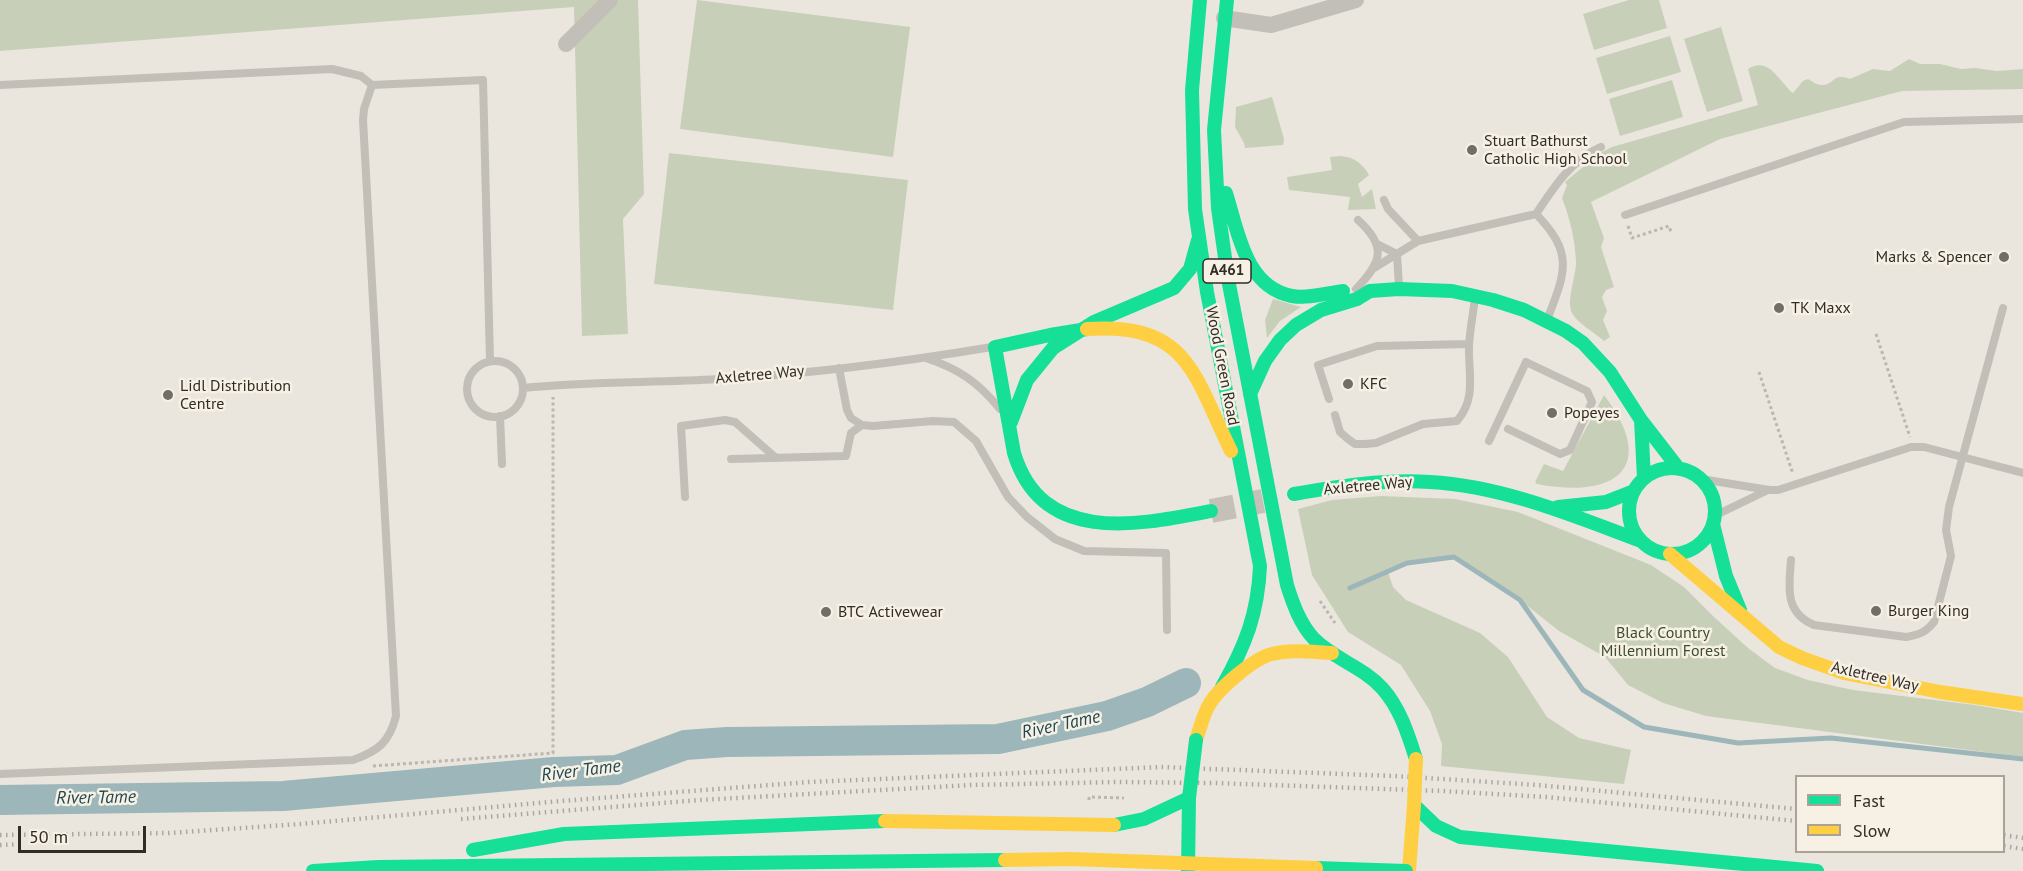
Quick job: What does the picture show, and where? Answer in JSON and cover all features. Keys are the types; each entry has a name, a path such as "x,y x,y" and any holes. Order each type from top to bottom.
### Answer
{"main road":[{"name":"Wood Green Road","path":"1188,871 1189,798 1196,740 1208,706 1222,687 1246,644 1255,620 1260,588 1260,566 1198,236 1192,171 1191,125 1200,0"},
{"name":"Wood Green Road","path":"1227,0 1216,87 1215,160 1222,241 1287,585 1306,629 1319,644 1332,653"},
{"path":"1215,160 1247,260 1265,284 1292,296 1355,289 1370,291 1429,289 1476,295 1512,305 1566,331 1595,354 1678,469"},
{"name":"Axletree Way","path":"1010,424 1027,380 1053,348 1082,329 1174,288 1190,269 1198,236"},
{"path":"1250,394 1265,361 1280,340 1296,325 1321,310 1357,299 1370,291"},
{"name":"Axletree Way","path":"995,347 1082,329 1104,327 1134,330 1167,344 1184,360 1198,380 1217,426 1244,478"},
{"path":"995,347 1017,463 1028,484 1042,499 1068,516 1084,523 1107,526 1161,521 1211,511"},
{"path":"1641,420 1644,478"},
{"path":"1678,469 1690,472 1701,479 1714,503 1713,520 1700,543 1691,549 1670,554 1650,548 1641,541 1629,517 1629,504 1634,491 1644,478 1660,470 1678,469"},
{"name":"Axletree Way","path":"1294,494 1354,484 1415,481 1451,484 1488,491 1547,508 1641,541"},
{"name":"Axletree Way","path":"1547,508 1605,502 1634,491"},
{"name":"Axletree Way","path":"1713,520 1726,576 1742,614"},
{"name":"Axletree Way","path":"1670,554 1779,647 1802,658 1844,673 1940,692 2023,704"},
{"path":"313,871 378,867 1071,859 1407,871 1416,759 1405,723 1383,689 1361,669 1332,653 1295,651 1270,654 1222,687"},
{"path":"378,867 564,834 884,821 1131,824 1161,813 1189,798"},
{"path":"1414,805 1436,826 1460,837 1818,871"}],"street":[{"path":"566,44 610,0"},
{"path":"1224,18 1271,25 1356,0"}],"lane":[{"path":"0,85 332,69 361,76 372,85 483,80 490,361"},
{"path":"0,774 353,760 372,753 392,732 396,716 363,120 372,85"},
{"path":"1625,215 1904,122 2023,119"},
{"path":"1355,289 1374,268 1418,241 1536,213 1561,177 1592,151 1601,147"},
{"path":"1384,200 1388,209 1418,241"},
{"path":"1536,213 1551,231 1563,257 1563,279 1547,321"},
{"path":"1358,220 1371,232 1377,244 1377,262 1374,268"},
{"path":"1377,244 1396,254"},
{"path":"1396,254 1399,289"},
{"path":"1335,415 1341,432 1355,444 1376,443 1423,424 1457,421 1467,408 1470,396 1469,344 1476,295"},
{"path":"1791,560 1790,599 1800,617 1806,622 1906,637 1924,632 1934,622 1951,556 1946,522 2003,308"},
{"path":"1329,399 1318,365 1377,346 1469,344"},
{"name":"Axletree Way","path":"523,388 721,379 839,368 995,347"},
{"path":"924,358 949,366 978,385 1002,411 1010,424"},
{"path":"490,361 500,361 516,370 523,388 517,406 509,413 500,416 483,414 476,409 467,394 470,376 475,369 490,361"},
{"path":"1489,441 1526,362 1587,391 1592,402 1570,450 1560,454 1508,429"},
{"path":"839,368 847,410 851,418 862,425 873,426 933,421 954,422 976,441 1008,497 1027,518 1055,538 1084,552 1166,553 1167,630"},
{"path":"500,416 502,464"},
{"path":"685,497 681,426 725,420 735,422 776,458"},
{"path":"731,459 846,456 851,433 862,425"},
{"path":"1713,520 1769,490 1796,484 1911,447 1924,447 2023,473"},
{"path":"1701,479 1769,490"}],"path":[{"path":"1625,215 1632,238 1669,226 1671,232"},
{"path":"1876,333 1911,447"},
{"path":"1759,372 1796,484"},
{"path":"1316,595 1340,629"}],"green space":[{"path":"0,0 638,0 644,194 623,219 628,334 582,336 574,7 0,51"},
{"path":"697,0 910,27 893,157 680,129"},
{"path":"1629,0 1659,0 1667,28 1594,50 1583,14"},
{"path":"1721,27 1743,101 1707,112 1684,39"},
{"path":"1670,36 1681,72 1607,94 1596,58"},
{"path":"1909,59 1920,64 1940,64 1961,69 1997,71 2023,69 2023,89 1902,91 1720,139 1591,202 1604,238 1601,247 1614,287 1606,290 1602,297 1607,311 1603,320 1610,337 1604,341 1575,317 1570,308 1570,302 1576,262 1572,229 1562,198 1567,185 1565,182 1600,153 1612,147 1758,105 1748,69 1755,66 1762,65 1774,72 1793,93 1803,81 1808,79 1822,85 1840,77 1850,79 1873,69 1890,71"},
{"path":"1672,80 1683,117 1620,136 1609,99"},
{"path":"1272,97 1284,139 1283,145 1245,148 1235,127 1236,107"},
{"path":"669,153 908,180 893,310 654,284"},
{"path":"1341,156 1361,164 1367,171 1369,175 1358,184 1362,197 1372,189 1376,209 1348,210 1350,197 1289,190 1287,177 1332,170 1330,157"},
{"path":"1273,299 1301,307 1280,321 1267,338 1265,320"},
{"path":"1604,395 1620,421 1628,442 1628,460 1620,473 1607,482 1588,487 1564,488 1537,484 1535,482 1544,464 1563,471"},
{"name":"Black Country Millennium Forest","path":"1381,496 1455,499 1518,512 1651,565 1684,587 1748,648 1775,668 1808,680 1853,690 2023,713 2023,757 1706,716 1663,703 1628,685 1605,657 1559,631 1520,600 1454,557 1407,563 1388,572 1393,587 1406,600 1480,633 1508,657 1547,717 1579,738 1631,750 1624,784 1441,766 1442,744 1430,711 1401,665 1348,632 1312,575 1298,509 1332,500"}],"waterway":[{"path":"1350,588 1407,563 1454,557 1520,600 1583,690 1644,727 1738,743 1831,738 2023,759"},
{"name":"River Tame","path":"0,800 283,796 554,772 617,770 685,745 727,742 998,739 1107,716 1147,702 1186,683"}],"tunnel":[{"path":"1211,511 1263,501"}],"railway":[{"path":"0,835 169,833 809,782 1161,767 1394,776 1537,785 1795,809"},
{"path":"461,819 700,800 971,785 1117,782 1443,791 1546,797 1795,821"},
{"path":"2005,835 2023,838"},
{"path":"0,845 24,844"},
{"path":"2005,846 2023,849"}],"traffic: fast":[{"path":"1200,0 1192,90 1195,209 1207,292 1260,566 1259,583 1249,629 1222,687"},
{"path":"1227,0 1214,130 1218,208 1228,279 1287,585 1294,606 1314,639 1330,652 1366,674 1382,688 1394,704 1416,759"},
{"path":"1226,193 1246,255 1264,281 1276,291 1298,297 1343,291"},
{"path":"1011,422 1027,380 1053,348 1094,322 1174,288 1190,269 1198,240"},
{"path":"1250,394 1265,361 1280,340 1296,325 1321,310 1357,299 1370,291 1399,289 1452,291 1524,310 1566,331 1583,343 1610,372 1641,420 1679,469"},
{"path":"1087,329 995,347 1014,453 1028,483 1046,503 1070,516 1096,522 1154,521 1211,511"},
{"path":"1641,420 1644,478"},
{"path":"1672,468 1688,472 1702,481 1711,495 1715,511 1711,527 1702,541 1688,550 1672,554 1656,550 1642,541 1633,527 1629,511 1633,495 1642,481 1656,472 1672,468"},
{"path":"1294,494 1379,482 1413,481 1457,485 1484,489 1538,504 1641,541"},
{"path":"1558,507 1606,502 1634,491"},
{"path":"1713,524 1726,576 1740,610"},
{"path":"1189,798 1196,740"},
{"path":"1114,825 1144,819 1189,798 1188,871"},
{"path":"1414,805 1436,826 1460,837 1817,871"},
{"path":"473,850 564,834 885,821"},
{"path":"313,871 378,867 1005,860"},
{"path":"1316,868 1406,871"}],"traffic: slow":[{"path":"1087,329 1121,329 1147,335 1168,345 1183,359 1196,378 1231,451"},
{"path":"1670,554 1779,647 1802,658 1844,673 1940,692 2023,704"},
{"path":"1196,740 1205,713 1214,698 1237,675 1256,661 1272,654 1287,652 1332,653"},
{"path":"1414,805 1416,759"},
{"path":"1409,871 1414,805"},
{"path":"885,821 1114,825"},
{"path":"1005,860 1071,859 1316,868"}],"place":[{"name":"Stuart Bathurst Catholic High School","path":"1472,150"},
{"name":"Marks & Spencer","path":"2004,257"},
{"name":"TK Maxx","path":"1779,308"},
{"name":"KFC","path":"1348,384"},
{"name":"Lidl Distribution Centre","path":"168,395"},
{"name":"Popeyes","path":"1552,413"},
{"name":"Burger King","path":"1876,611"},
{"name":"BTC Activewear","path":"826,612"}]}
